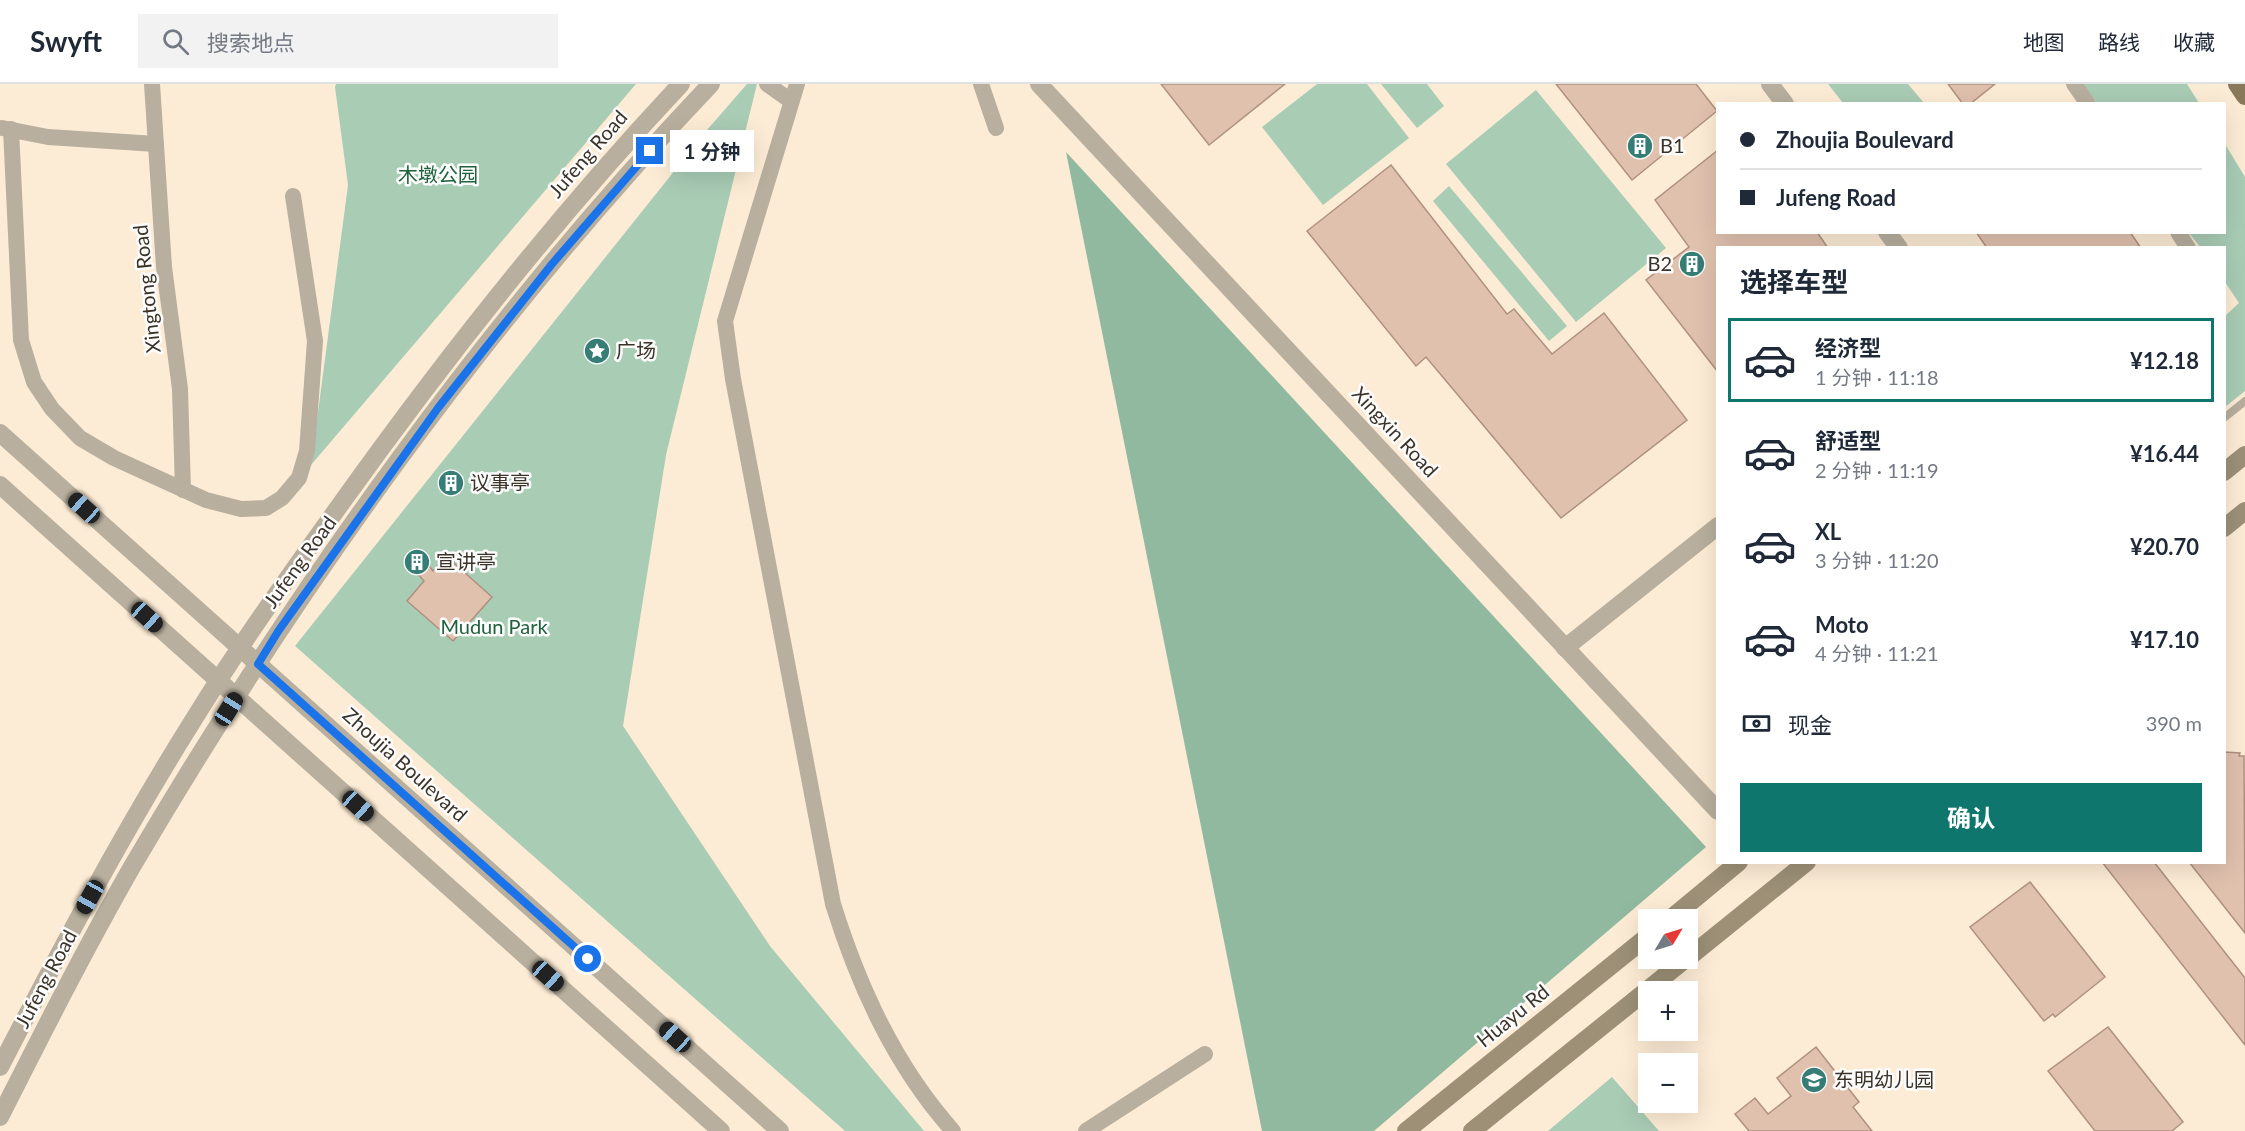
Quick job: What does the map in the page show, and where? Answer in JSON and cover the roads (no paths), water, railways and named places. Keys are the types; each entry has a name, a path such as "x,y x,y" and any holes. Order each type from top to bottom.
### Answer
{"main road":[{"path":"2237,84 2245,96"},
{"path":"2226,470 2245,455"},
{"path":"2226,526 2245,511"},
{"path":"1682,909 1738,864"},
{"path":"1698,949 1804,864"},
{"name":"Huayu Rd","path":"1406,1131 1638,944"},
{"path":"1472,1131 1673,969"}],"street":[{"name":"Xingtong Road","path":"152,84 164,267 180,389 183,490"},
{"name":"Jufeng Road","path":"0,1067 113,857 240,648 419,394 535,249 681,84"},
{"name":"Jufeng Road","path":"0,1117 66,988 133,867 279,630 438,408 552,264 711,84"},
{"path":"767,84 792,101"},
{"path":"797,84 725,321 733,379 833,904 848,950 869,1001 911,1080 953,1131"},
{"path":"981,84 996,128"},
{"name":"Xingxin Road","path":"1039,84 1716,809"},
{"path":"1770,84 1784,102"},
{"path":"2074,84 2087,102"},
{"path":"156,144 48,136 5,128 21,340 34,382 52,409 80,438 114,458 183,490 206,500 241,509 266,508 282,498 299,478 307,451 315,341 293,196"},
{"name":"Zhoujia Boulevard","path":"0,433 780,1131"},
{"path":"0,485 721,1131"},
{"path":"1565,648 1716,528"},
{"path":"1086,1131 1205,1054"}],"lane":[{"path":"2226,416 2245,401"}],"place":[{"name":"B1","path":"1640,146"},
{"name":"B2","path":"1692,264"},
{"name":"广场","path":"597,351"},
{"name":"议事亭","path":"451,483"},
{"name":"宣讲亭","path":"417,562"},
{"name":"东明幼儿园","path":"1814,1080"}],"park label":[{"name":"木墩公园","path":"438,175"},
{"name":"Mudun Park","path":"494,627"}]}
